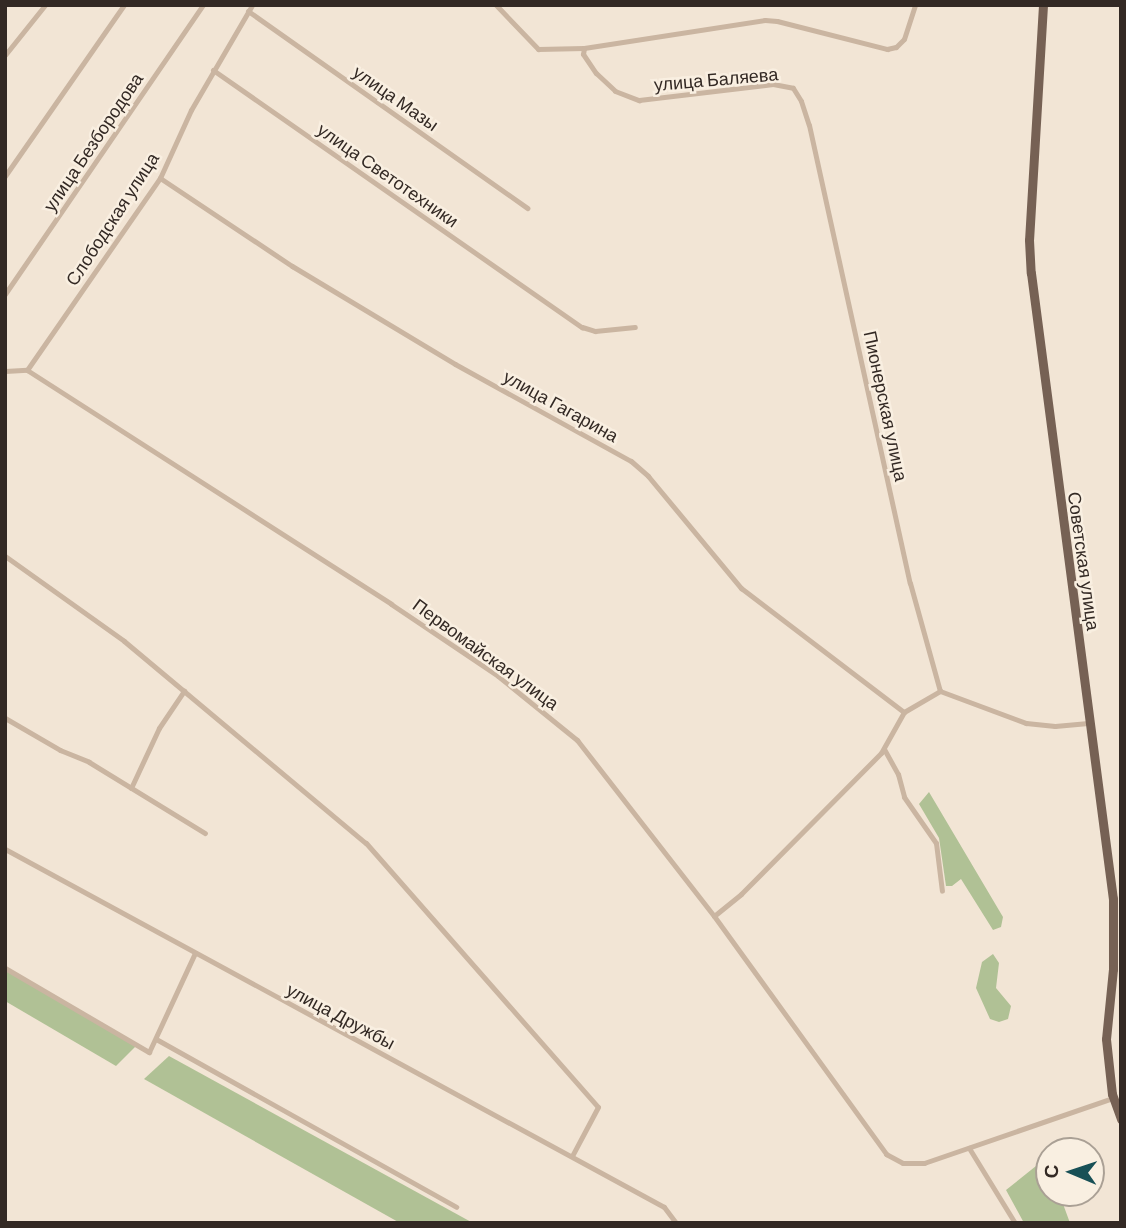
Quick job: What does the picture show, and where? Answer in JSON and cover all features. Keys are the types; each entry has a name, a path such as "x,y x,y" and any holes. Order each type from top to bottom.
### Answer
{"main road":[{"name":"Советская улица","path":"1043,5 1031,191 1031,262 1091,723 1117,899 1106,1039 1113,1097 1121,1119"}],"street":[{"path":"5,55 43,8 34,5"},
{"path":"5,176 124,5"},
{"name":"улица Безбородова","path":"5,294 203,5"},
{"path":"496,5 538,49 584,48 765,20 887,49 896,47 904,39 915,5"},
{"name":"Слободская улица","path":"27,370 160,178 191,110 250,8"},
{"name":"улица Мазы","path":"250,8 527,208"},
{"name":"улица Баляева","path":"584,48 583,54 596,73 615,91 639,100 784,85 793,88 809,125"},
{"name":"улица Светотехники","path":"213,70 583,327 594,331 635,327"},
{"name":"Пионерская улица","path":"809,125 910,583 940,691"},
{"name":"улица Гагарина","path":"160,178 292,267 455,364 631,461 648,476 741,588 904,712"},
{"path":"5,371 27,370"},
{"name":"Первомайская улица","path":"27,370 391,604 498,676 577,740 714,916 886,1154 903,1163 924,1163 1113,1097"},
{"path":"5,556 124,641 366,842 598,1107 572,1156"},
{"path":"131,788 159,728 184,691"},
{"path":"714,916 741,894 884,749 904,712 940,691 1026,723 1055,726 1091,723"},
{"path":"5,718 60,750 89,762 205,833"},
{"path":"884,749 898,774 904,796 936,843 942,891"},
{"name":"улица Дружбы","path":"5,849 664,1207 677,1223"},
{"path":"5,968 149,1052 195,953"},
{"path":"156,1039 456,1207"},
{"path":"969,1148 1015,1223"}],"green space":[{"path":"929,792 1003,917 1001,927 993,930 961,879 952,886 946,886 939,838 919,804"},
{"path":"993,954 999,963 996,988 1011,1006 1008,1019 999,1022 990,1019 976,988 982,962"},
{"path":"5,970 138,1044 116,1066 5,1001"},
{"path":"169,1056 473,1223 400,1223 144,1079"},
{"path":"1035,1167 1035,1207 1064,1207 1070,1223 1024,1223 1006,1190"}]}
